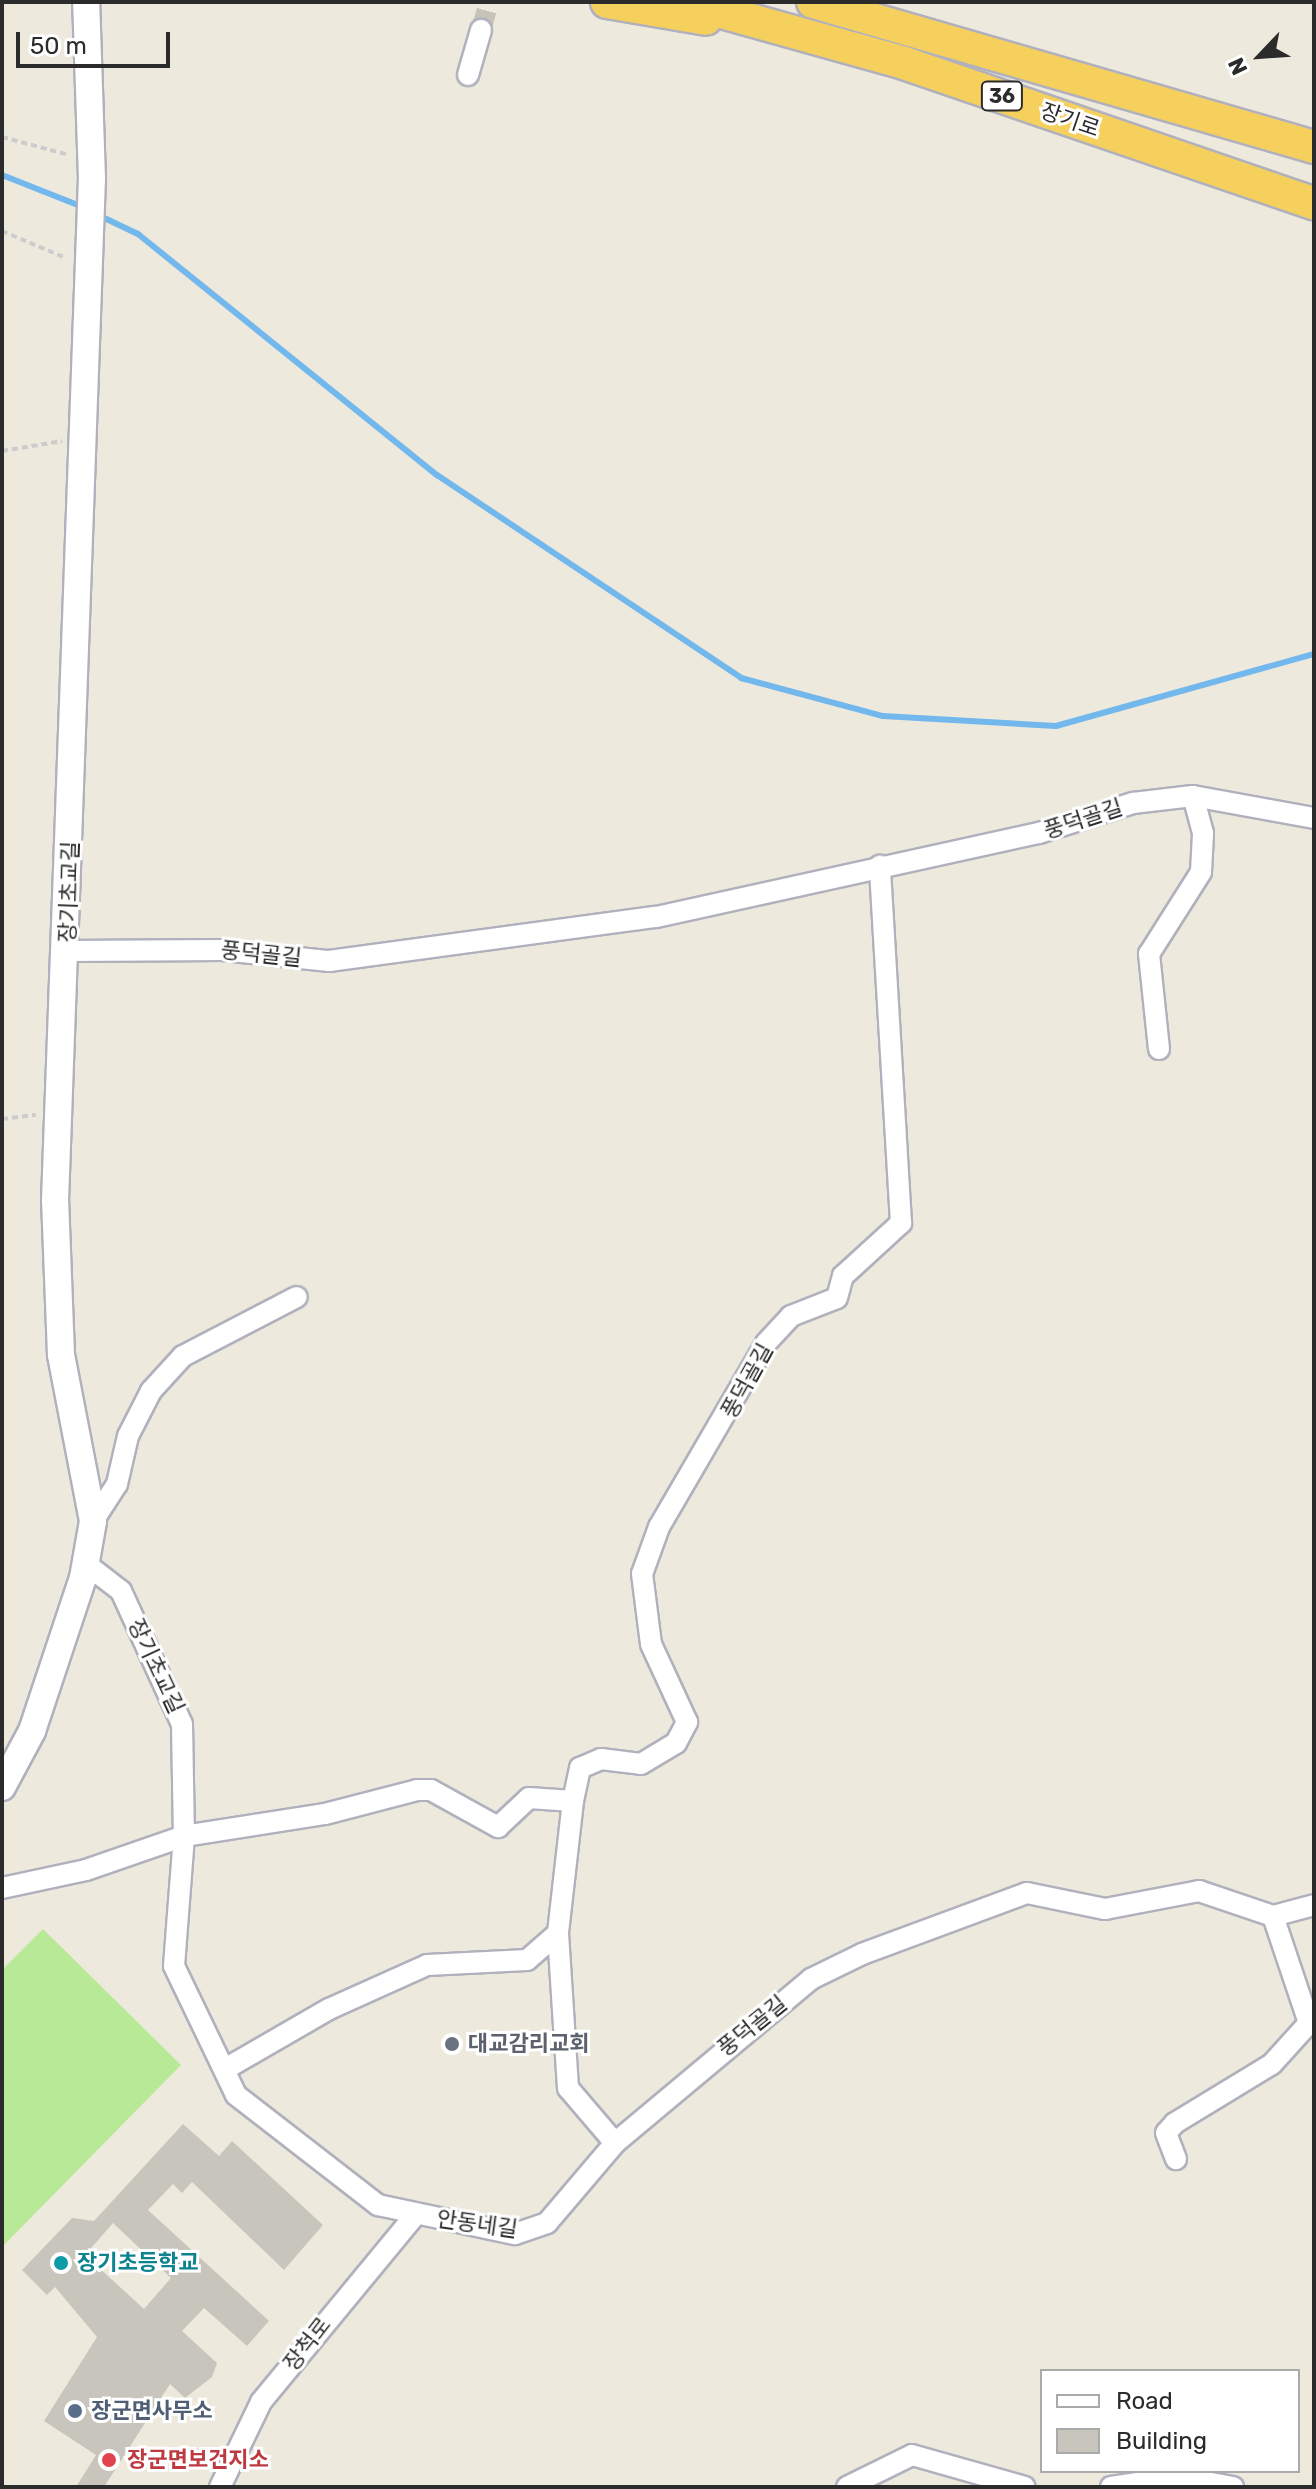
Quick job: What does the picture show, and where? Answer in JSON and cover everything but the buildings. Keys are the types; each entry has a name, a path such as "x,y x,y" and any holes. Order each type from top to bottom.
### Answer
{"highway":[{"path":"607,2 804,35"},
{"name":"장기로","path":"686,2 804,35 1314,203"},
{"name":"장기로","path":"813,2 839,7 1314,147"}],"main road":[{"path":"86,2 92,171"},
{"name":"장기초교길","path":"2,1787 32,1731 86,1564 93,1521 61,1355 58,1118 67,951 92,171"}],"street":[{"path":"468,75 481,30"},
{"path":"1159,1049 1149,954 1201,872 1203,833 1193,796"},
{"name":"풍덕골길","path":"67,951 192,949 329,961 656,917 1039,833 1133,803 1193,796 1314,818"},
{"name":"풍덕골길","path":"573,1801 580,1768 601,1759 641,1764 676,1743 687,1722 651,1644 642,1574 659,1527 766,1343 791,1316 837,1298 843,1276 901,1223 880,866"},
{"name":"장기초교길","path":"93,1521 117,1484 128,1436 151,1391 183,1356 297,1297"},
{"name":"장기초교길","path":"86,1564 121,1591 182,1724 184,1836"},
{"path":"2,1888 86,1870 184,1836 325,1814 417,1790 431,1790 498,1827 529,1798 573,1801 558,1933 568,2088 615,2143"},
{"name":"안동네길","path":"184,1836 174,1966 250,2112 378,2205 515,2234 531,2230 547,2223 615,2143"},
{"name":"풍덕골길","path":"615,2143 811,1979 1027,1893 1105,1909 1199,1891 1273,1916"},
{"path":"1176,2159 1166,2133 1175,2123 1272,2064 1305,2034 1306,2008 1273,1916 1314,1905"},
{"path":"227,2068 329,2009 427,1965 527,1960 558,1933"},
{"name":"장척로","path":"220,2487 261,2402 415,2215"},
{"path":"847,2487 912,2455 1025,2487"},
{"path":"1111,2487 1178,2477 1233,2487"}],"path":[{"path":"2,137 92,171"},
{"path":"2,231 44,245 89,266"},
{"path":"2,451 84,442"},
{"path":"2,1119 58,1118"}],"green space":[{"path":"43,1929 181,2065 2,2247 2,1970"}],"waterway":[{"path":"2,175 83,207"},
{"path":"96,214 138,234 437,475 741,678 883,716 1056,726 1314,654"}],"tunnel":[{"path":"481,30 489,2"}],"place":[{"name":"대교감리교회","path":"452,2044"},
{"name":"장기초등학교","path":"61,2263"},
{"name":"장군면사무소","path":"75,2411"},
{"name":"장군면보건지소","path":"109,2460"}]}
